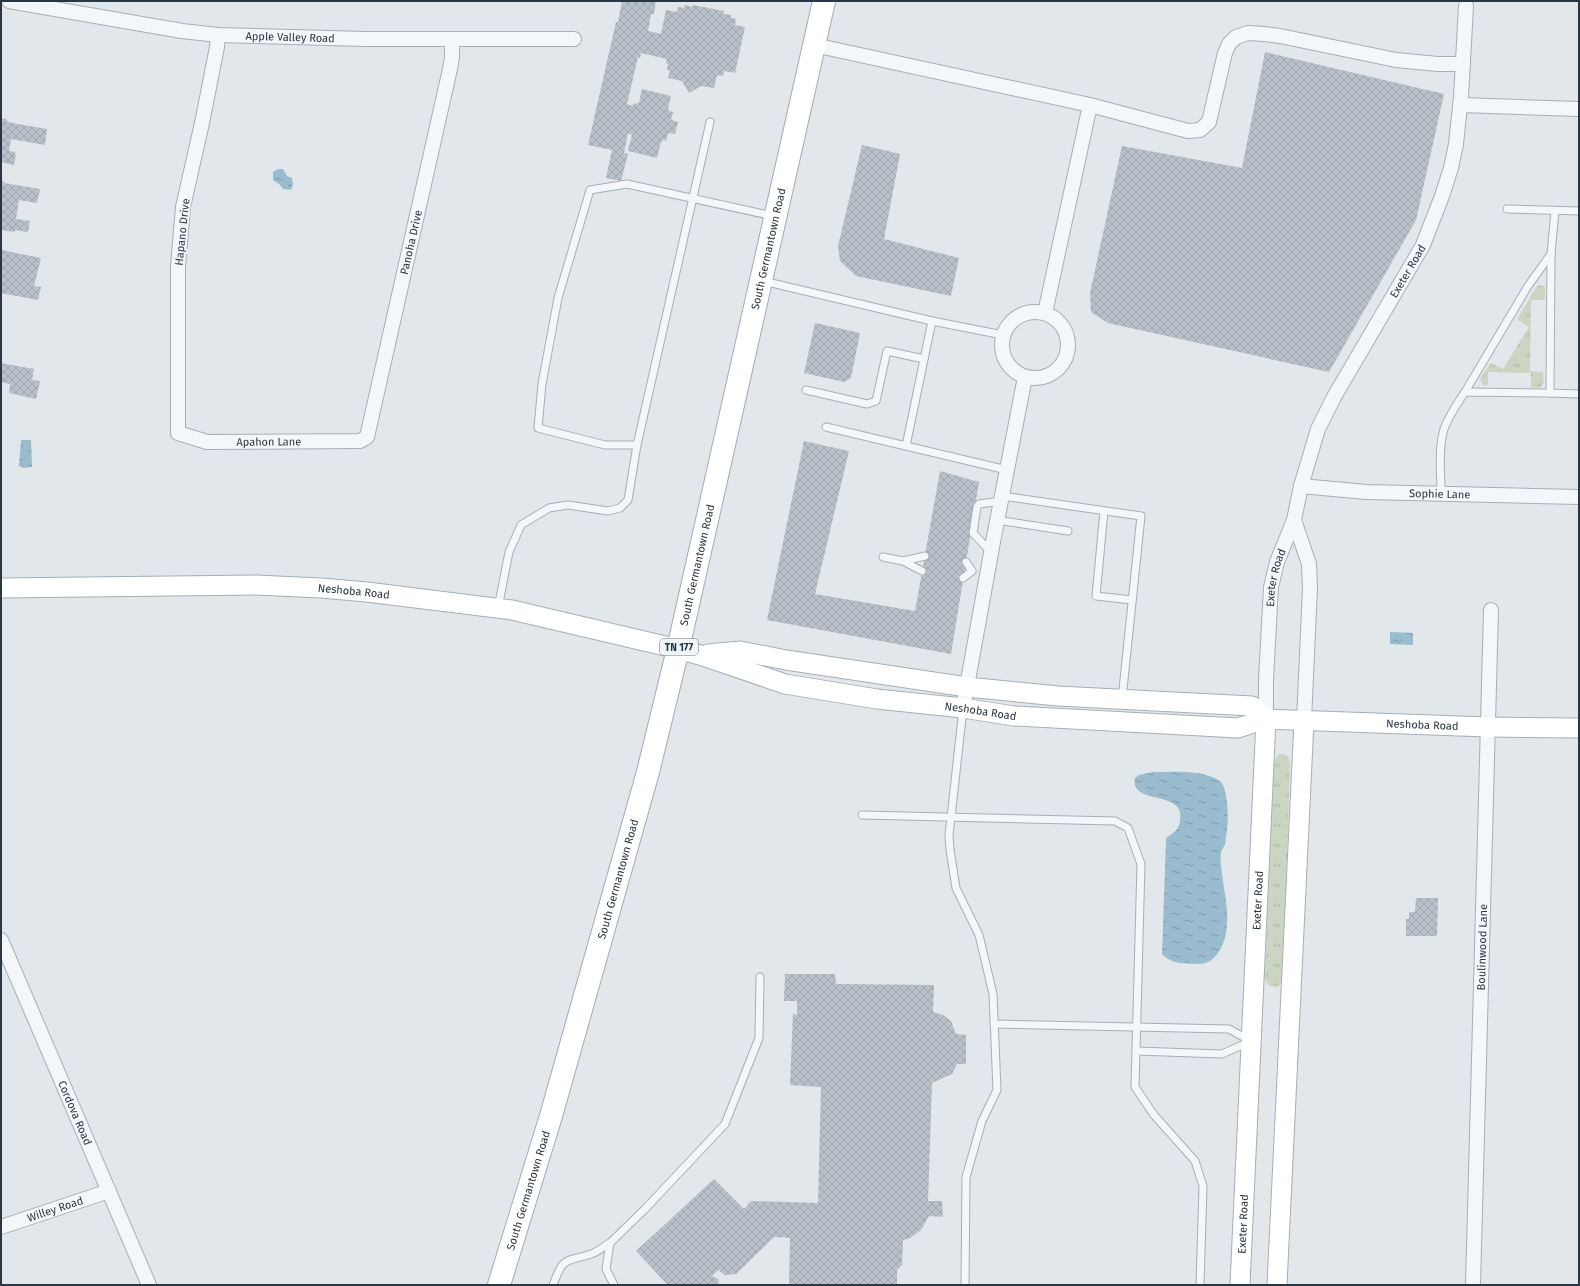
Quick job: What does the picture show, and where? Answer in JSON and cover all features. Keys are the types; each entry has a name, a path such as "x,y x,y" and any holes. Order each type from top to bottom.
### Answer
{"main road":[{"name":"South Germantown Road","path":"499,1285 551,1116 648,772 678,649 824,1"}],"street":[{"name":"Apple Valley Road","path":"9,1 182,31 218,35 366,39 574,39"},
{"name":"Exeter Road","path":"1240,1285 1271,587 1277,562 1294,520 1301,486 1318,429 1331,403 1423,245 1442,196 1451,168 1461,105 1466,6"},
{"path":"814,45 1090,105 1188,131 1200,130 1208,122 1225,53 1229,44 1236,37 1248,33 1280,36 1409,62 1463,64"},
{"name":"Hapano Drive","path":"178,433 178,267 183,207 202,123 218,35"},
{"name":"Panoha Drive","path":"360,440 368,438 450,69 452,39"},
{"path":"1045,313 1090,105"},
{"path":"1461,105 1579,109"},
{"path":"1034,312 1045,313 1054,317 1061,324 1067,337 1068,351 1064,362 1057,370 1047,376 1036,378 1025,377 1016,373 1008,365 1003,356 1001,346 1003,335 1007,326 1019,316 1034,312"},
{"path":"964,708 991,552 1025,377"},
{"name":"Apahon Lane","path":"178,433 207,442 360,440"},
{"name":"Sophie Lane","path":"1301,486 1366,492 1579,497"},
{"name":"Exeter Road","path":"1277,1285 1310,588 1309,564 1294,520"},
{"name":"Neshoba Road","path":"1,588 256,585 367,592 498,608 678,649 785,684 877,700 964,708 1014,716 1238,728 1266,719 1488,727 1579,728"},
{"name":"Boulinwood Lane","path":"1473,1285 1491,610"},
{"name":"Neshoba Road","path":"700,655 740,651 786,660 967,687 1058,696 1252,706 1266,719"},
{"name":"Cordova Road","path":"1,940 149,1285"},
{"name":"Willey Road","path":"1,1227 109,1191"}],"lane":[{"path":"498,608 509,552 521,525 549,508 568,505 608,511 620,508 628,500 637,445 710,122"},
{"path":"637,445 605,445 538,428 542,384 558,298 590,190 627,184 775,216"},
{"path":"1507,209 1579,211"},
{"path":"1550,393 1551,254 1555,211"},
{"path":"1441,494 1442,440 1444,430 1454,407 1465,392 1528,286 1551,254"},
{"path":"761,281 932,321 1003,335"},
{"path":"906,446 932,321"},
{"path":"806,390 868,404 876,401 887,351 924,360"},
{"path":"1465,392 1579,394"},
{"path":"826,427 1007,470"},
{"path":"991,552 973,533 977,507 980,504 1001,498 1141,516 1122,699"},
{"path":"1104,511 1096,596 1132,600"},
{"path":"997,520 1068,531"},
{"path":"903,561 924,556"},
{"path":"883,557 903,561 922,571"},
{"path":"966,562 972,571 987,574"},
{"path":"964,578 972,571"},
{"path":"964,708 949,834 950,850 956,888 979,935 993,994 997,1090 982,1121 966,1177 965,1285"},
{"path":"862,814 1115,821 1128,828 1141,864 1135,1087 1154,1115 1195,1161 1203,1186 1200,1285"},
{"path":"553,1285 559,1269 564,1262 592,1254 610,1243 645,1209 725,1124 759,1038 760,977"},
{"path":"994,1024 1229,1029 1251,1041"},
{"path":"1136,1051 1222,1054 1251,1041"},
{"path":"610,1243 606,1269 614,1285"}],"green space":[{"path":"1540,285 1545,287 1545,298 1543,300 1531,300 1530,371 1543,372 1543,385 1539,387 1531,387 1531,373 1488,372 1488,384 1486,386 1483,385 1480,379 1491,363 1503,369 1529,327 1518,320 1518,318 1537,286"},
{"path":"1284,754 1289,758 1290,764 1283,979 1279,986 1274,987 1268,985 1265,979 1273,764 1278,755"}],"water":[{"path":"278,169 283,169 287,176 292,178 293,184 291,190 283,189 273,180 273,172"},
{"path":"21,440 31,440 32,467 24,468 19,466"},
{"path":"1390,632 1413,633 1413,645 1390,644"},
{"path":"1153,772 1188,772 1207,775 1221,782 1225,790 1228,808 1227,826 1225,844 1221,852 1221,860 1227,914 1226,934 1218,953 1212,960 1204,963 1178,963 1166,958 1162,954 1166,840 1167,837 1179,826 1180,811 1175,805 1140,792 1135,787 1135,778 1139,775"}],"building":[{"path":"622,1 656,1 654,14 651,14 648,31 661,34 666,10 677,12 678,7 684,8 685,5 692,7 693,5 724,11 723,14 731,15 731,18 736,19 735,25 745,27 735,73 724,71 723,76 717,75 714,88 701,86 689,93 682,81 668,78 670,70 667,70 667,59 641,53 640,58 638,57 627,104 633,106 633,104 639,103 642,89 671,96 668,108 669,111 673,112 671,120 678,122 675,134 668,133 666,141 663,140 661,142 657,158 628,151 632,135 628,133 624,153 628,154 621,181 606,178 612,150 588,145"},
{"path":"1265,52 1444,94 1416,220 1329,372 1108,323 1091,312 1090,293 1122,146 1242,168"},
{"path":"1,118 7,119 7,121 12,123 47,129 45,145 11,139 9,151 15,152 16,154 14,165 1,162"},
{"path":"862,145 900,154 884,239 959,258 951,296 856,276 840,261 838,246"},
{"path":"1,181 5,182 4,183 40,189 37,203 19,200 16,219 30,221 28,232 1,230"},
{"path":"1,250 41,258 34,286 41,287 38,300 1,293"},
{"path":"815,323 860,333 851,378 844,382 804,373"},
{"path":"1,363 34,369 32,380 40,381 36,399 9,393 10,384 1,382"},
{"path":"804,441 849,451 815,594 915,611 940,471 979,482 951,654 767,620"},
{"path":"1416,898 1438,898 1437,936 1406,936 1406,919 1409,919 1409,912 1415,912"},
{"path":"785,974 835,974 836,984 934,985 933,1012 943,1015 951,1021 956,1034 966,1035 966,1064 957,1064 952,1074 932,1083 928,1201 942,1201 943,1217 929,1216 921,1230 910,1238 903,1240 902,1265 897,1270 897,1285 789,1285 790,1238 774,1237 736,1274 725,1275 718,1270 712,1276 718,1279 719,1285 668,1285 636,1251 714,1179 744,1209 751,1201 818,1203 821,1087 790,1085 793,1014 797,1015 797,1001 784,1001"}]}
